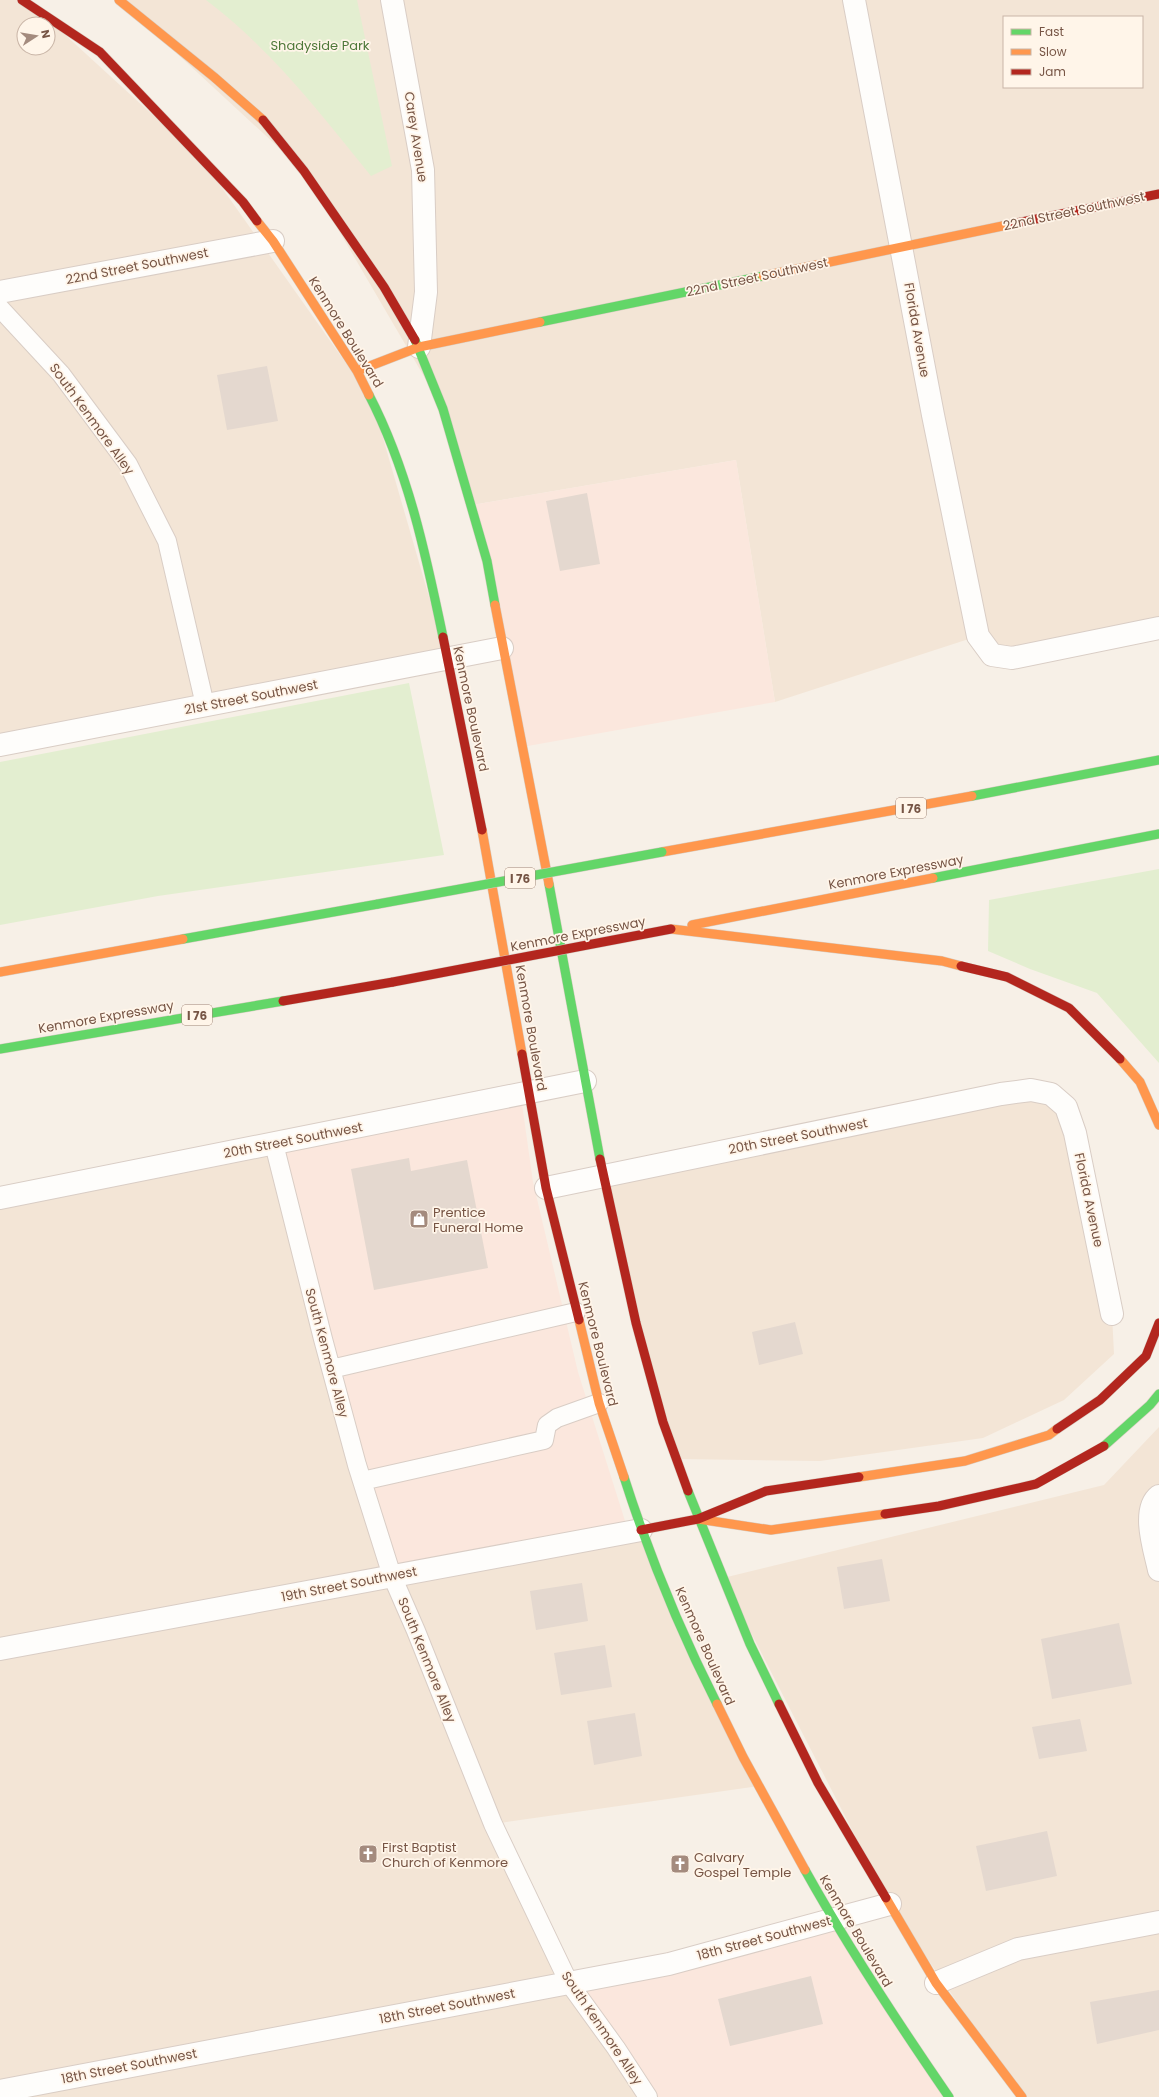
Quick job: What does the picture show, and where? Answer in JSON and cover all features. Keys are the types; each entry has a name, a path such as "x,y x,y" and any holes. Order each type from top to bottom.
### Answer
{"main road":[{"name":"Kenmore Boulevard","path":"22,0 100,52 244,202 273,240 357,371 397,458 428,563 483,833 546,1188 599,1403 640,1530 692,1655 743,1757 833,1920 892,2015 949,2097"},
{"path":"119,0 214,77 267,124 304,171 384,287 419,347 443,409 487,561 502,648 539,832 603,1175 636,1323 658,1407 698,1519 750,1644 818,1783 936,1983 1022,2097"},
{"name":"22nd Street Southwest","path":"357,371 419,347 1159,194"},
{"name":"I 76","path":"0,972 914,808 1159,760"},
{"name":"Kenmore Expressway","path":"0,1049 393,982 1159,834"},
{"path":"671,929 942,961 1007,977 1069,1008 1113,1050 1140,1082 1159,1125"},
{"path":"698,1519 766,1491 965,1461 1049,1435 1100,1400 1146,1356 1159,1323"},
{"path":"698,1519 771,1530 939,1506 1036,1484 1101,1449 1150,1405 1159,1394"},
{"name":"19th Street Southwest","path":"640,1530 698,1519"}],"street":[{"name":"Carey Avenue","path":"392,0 423,170 426,292 419,347"},
{"name":"Florida Avenue","path":"854,0 933,415 978,636 992,655 1012,658 1159,628"},
{"name":"22nd Street Southwest","path":"0,292 273,240"},
{"name":"21st Street Southwest","path":"0,745 502,648"},
{"name":"20th Street Southwest","path":"0,1198 585,1081"},
{"name":"20th Street Southwest","path":"546,1188 1001,1094 1030,1090 1051,1094"},
{"name":"Florida Avenue","path":"1051,1094 1066,1107 1075,1133 1112,1314"},
{"path":"1158,1497 1150,1511 1150,1522 1159,1570"},
{"name":"19th Street Southwest","path":"0,1649 640,1530"},
{"name":"18th Street Southwest","path":"0,2091 670,1964 890,1904"},
{"path":"936,1983 1018,1949 1159,1922"}],"lane":[{"name":"South Kenmore Alley","path":"0,308 61,374 128,464 168,541 205,705"},
{"name":"South Kenmore Alley","path":"274,1144 331,1369 362,1481 392,1576 416,1631 493,1824 569,1983 616,2048 648,2097"},
{"path":"331,1369 576,1312"},
{"path":"362,1481 544,1440 547,1425 557,1418 599,1403"}],"shaded area":[{"path":"0,0 22,0 45,16 16,16 16,56 56,56 56,26 203,161 372,400 447,659 0,745"},
{"path":"119,0 1159,0 1159,628 1012,658 978,636 775,702 736,460 472,505 443,409 304,171"},
{"path":"736,460 775,702 522,747 472,505"},
{"path":"1001,1094 1066,1107 1112,1314 1114,1354 1064,1400 983,1438 820,1461 676,1459 603,1175"},
{"path":"522,1104 533,1182 578,1372 626,1524 398,1565 352,1430 285,1150"},
{"path":"274,1144 357,1465 641,1530 759,1786 493,1824 569,1983 648,2097 0,2097 0,1198"},
{"path":"1159,1427 1159,2097 1022,2097 890,1904 723,1578 1104,1485"},
{"path":"833,1920 954,2097 645,2097 569,1983"}],"green space":[{"name":"Shadyside Park","path":"206,0 357,0 392,166 371,176 314,106 274,61 230,19"},
{"path":"409,683 444,855 158,896 0,925 0,762"},
{"path":"1159,869 1159,1063 1097,993 1030,969 988,951 989,900"}],"building":[{"path":"267,366 278,421 227,430 217,375"},
{"path":"587,493 600,564 560,571 546,501"},
{"name":"Prentice Funeral Home","path":"409,1158 411,1171 467,1160 488,1268 374,1290 351,1169"},
{"path":"795,1322 803,1354 759,1365 752,1332"},
{"path":"882,1559 890,1601 844,1609 837,1567"},
{"path":"582,1583 588,1621 536,1630 530,1591"},
{"path":"1119,1623 1132,1684 1052,1699 1041,1639"},
{"path":"605,1645 612,1687 561,1695 554,1653"},
{"path":"635,1713 642,1756 594,1765 587,1721"},
{"path":"1080,1719 1087,1751 1039,1759 1032,1727"},
{"path":"1047,1831 1057,1876 986,1891 976,1846"},
{"path":"811,1976 823,2024 730,2046 718,1999"},
{"path":"1159,1990 1159,2030 1097,2044 1090,2002"}],"traffic: fast":[{"path":"540,322 763,276"},
{"path":"415,340 443,409 487,561 495,605"},
{"path":"369,395 395,453 405,483 430,575 443,637"},
{"path":"972,796 1159,760"},
{"path":"933,878 1159,834"},
{"path":"378,904 662,852"},
{"path":"549,884 600,1159"},
{"path":"183,939 378,904"},
{"path":"0,1049 283,1001"},
{"path":"1104,1446 1150,1405 1159,1394"},
{"path":"624,1477 666,1592 690,1649 717,1704"},
{"path":"688,1491 750,1644 779,1704"},
{"path":"805,1870 874,1985 949,2097"}],"traffic: slow":[{"path":"119,0 214,77 263,120"},
{"path":"257,221 273,241 357,371 369,395"},
{"path":"763,276 1012,224"},
{"path":"357,371 419,347 540,322"},
{"path":"495,605 549,884"},
{"path":"662,852 972,796"},
{"path":"482,830 522,1054"},
{"path":"692,925 933,878"},
{"path":"671,929 942,961 961,966"},
{"path":"0,972 183,939"},
{"path":"1120,1059 1140,1082 1159,1125"},
{"path":"579,1320 599,1403 624,1477"},
{"path":"859,1477 965,1461 1049,1435 1057,1429"},
{"path":"698,1519 771,1530 885,1514"},
{"path":"717,1704 743,1757 805,1870"},
{"path":"886,1898 936,1983 1022,2097"}],"traffic: jam":[{"path":"22,0 100,52 243,202 257,221"},
{"path":"263,120 304,171 384,287 415,340"},
{"path":"1012,224 1159,194"},
{"path":"443,637 482,830"},
{"path":"393,982 671,929"},
{"path":"961,966 1007,977 1069,1008 1120,1059"},
{"path":"283,1001 393,982"},
{"path":"522,1054 546,1188 579,1320"},
{"path":"600,1159 636,1323 663,1422 688,1491"},
{"path":"1057,1429 1100,1400 1146,1356 1159,1323"},
{"path":"885,1514 939,1506 1036,1484 1104,1446"},
{"path":"698,1519 766,1491 859,1477"},
{"path":"641,1530 698,1519"},
{"path":"779,1704 818,1783 886,1898"}],"place":[{"name":"Prentice Funeral Home","path":"419,1219"},
{"name":"First Baptist Church of Kenmore","path":"368,1854"},
{"name":"Calvary Gospel Temple","path":"680,1864"}]}
